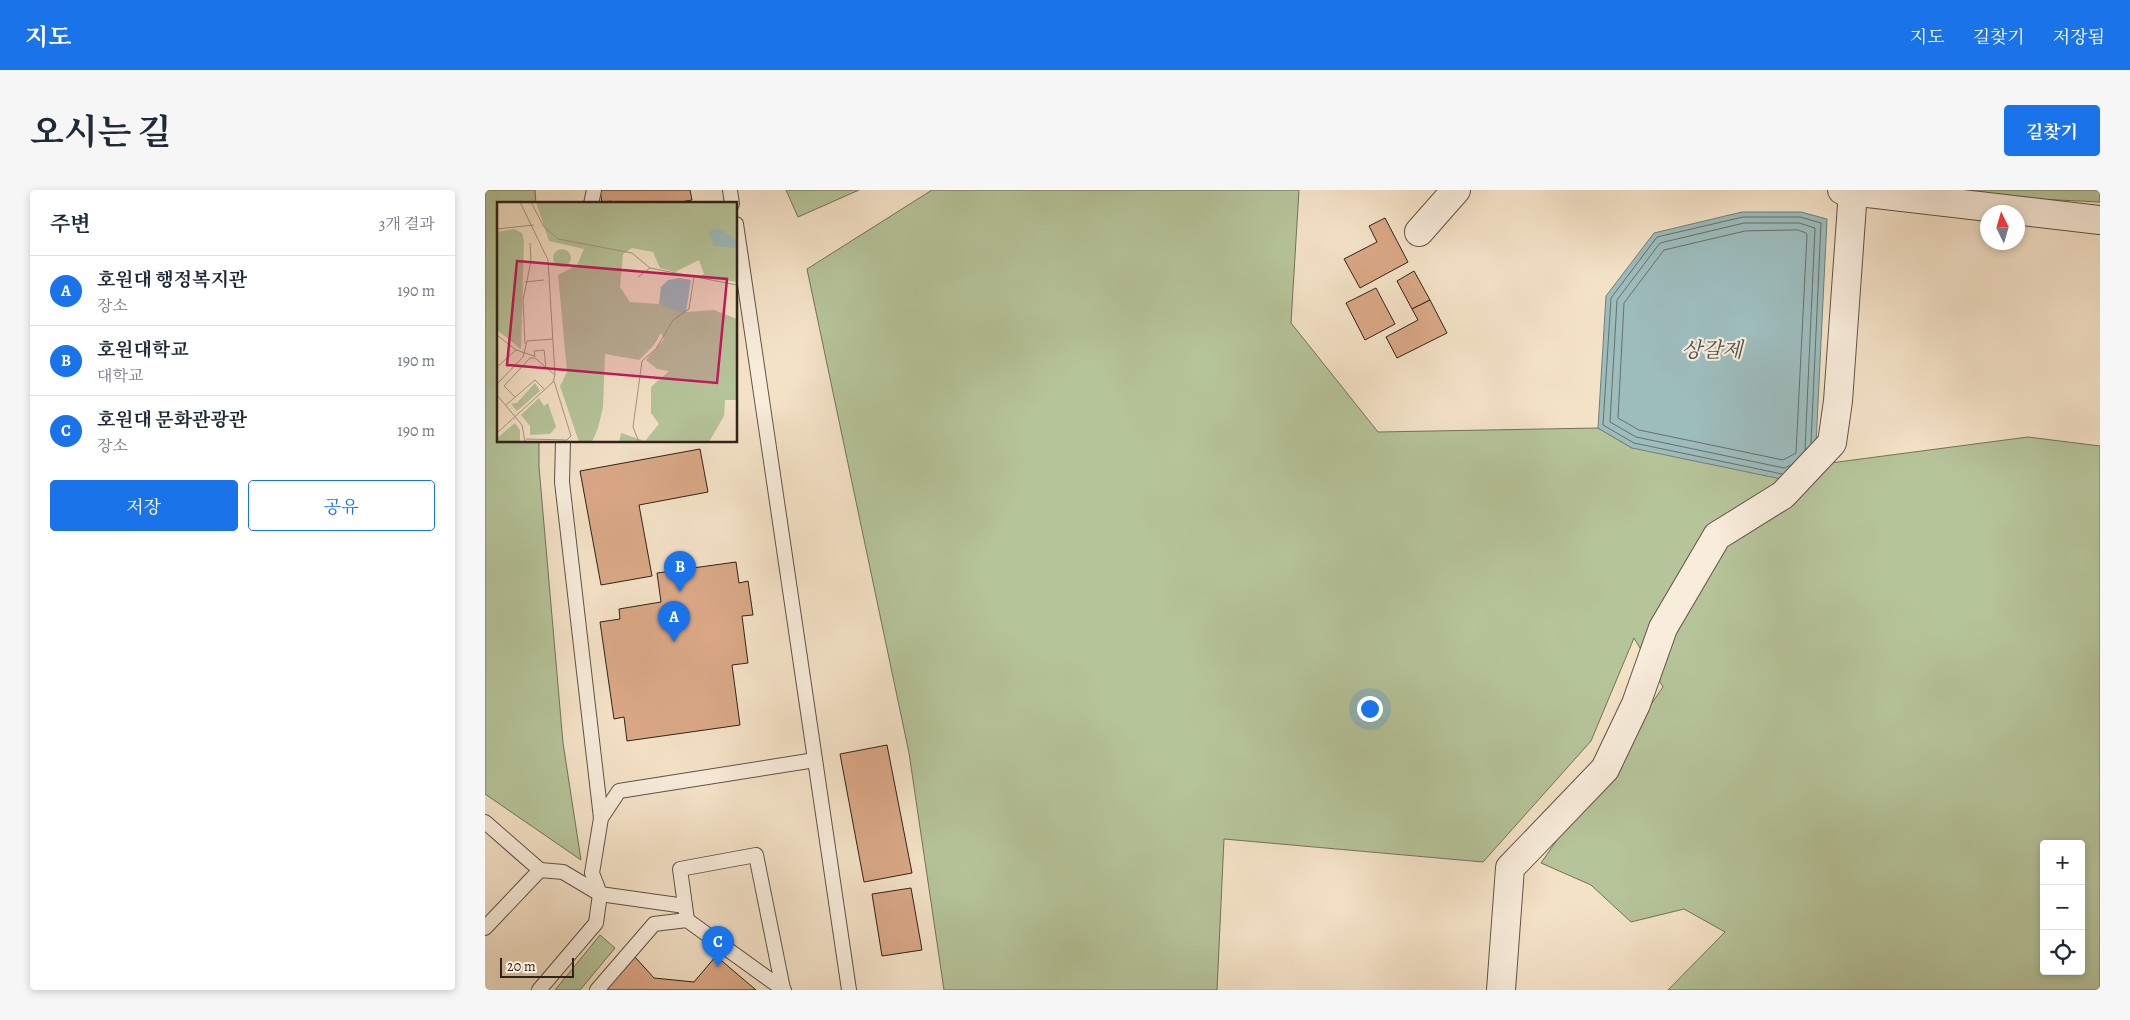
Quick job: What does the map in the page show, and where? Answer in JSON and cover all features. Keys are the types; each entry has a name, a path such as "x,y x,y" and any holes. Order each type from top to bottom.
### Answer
{"street":[{"path":"1419,232 1456,190"},
{"path":"1501,990 1510,868 1605,769 1635,704 1663,628 1717,536 1783,495 1832,443 1837,401 1848,191 2100,220"}],"lane":[{"path":"737,231 849,990"},
{"path":"539,990 596,923 600,894 592,873 601,818 562,482 563,442"},
{"path":"601,818 619,791 815,760"},
{"path":"485,822 540,870 563,872 600,894 686,913 784,990"},
{"path":"686,913 680,869 756,855 784,990"},
{"path":"485,928 540,870"},
{"path":"597,990 654,924 686,913"}],"green space":[{"path":"485,190 535,190 536,202 497,202 497,442 539,442 539,467 563,743 581,860 485,794"},
{"path":"786,190 859,190 798,217"},
{"path":"932,190 1299,190 1291,323 1378,432 1598,428 1632,448 1815,465 2028,437 2100,446 2100,990 1668,990 1725,932 1684,909 1631,922 1591,885 1541,863 1663,687 1634,638 1591,741 1483,862 1224,839 1217,990 944,990 909,753 807,269"},
{"path":"1963,190 2100,190 2100,202 2038,199"},
{"path":"600,935 615,948 580,990 555,990"}],"water":[{"name":"상갈제","path":"1742,212 1801,212 1827,219 1815,465 1786,480 1632,448 1598,428 1606,296 1654,233"}],"building":[{"path":"600,190 690,190 692,200 680,202 602,202"},
{"path":"1385,218 1408,262 1360,288 1344,259 1377,242 1369,226"},
{"path":"1414,271 1430,300 1412,309 1397,281"},
{"path":"1376,288 1395,324 1365,340 1346,303"},
{"path":"1430,300 1447,333 1397,358 1386,337 1418,320 1412,309"},
{"path":"700,449 708,492 639,505 652,576 601,585 580,471"},
{"path":"736,562 739,583 748,581 753,615 742,616 748,663 732,665 740,725 627,741 624,717 614,719 600,622 620,619 619,609 661,602 657,573"},
{"path":"887,745 912,873 864,882 840,754"},
{"path":"911,888 922,950 882,956 872,894"},
{"path":"716,956 756,990 605,990 635,957 654,978 694,982"}],"place":[{"name":"호원대학교","path":"680,592"},
{"name":"호원대 행정복지관","path":"674,642"},
{"name":"호원대 문화관광관","path":"718,967"}]}
